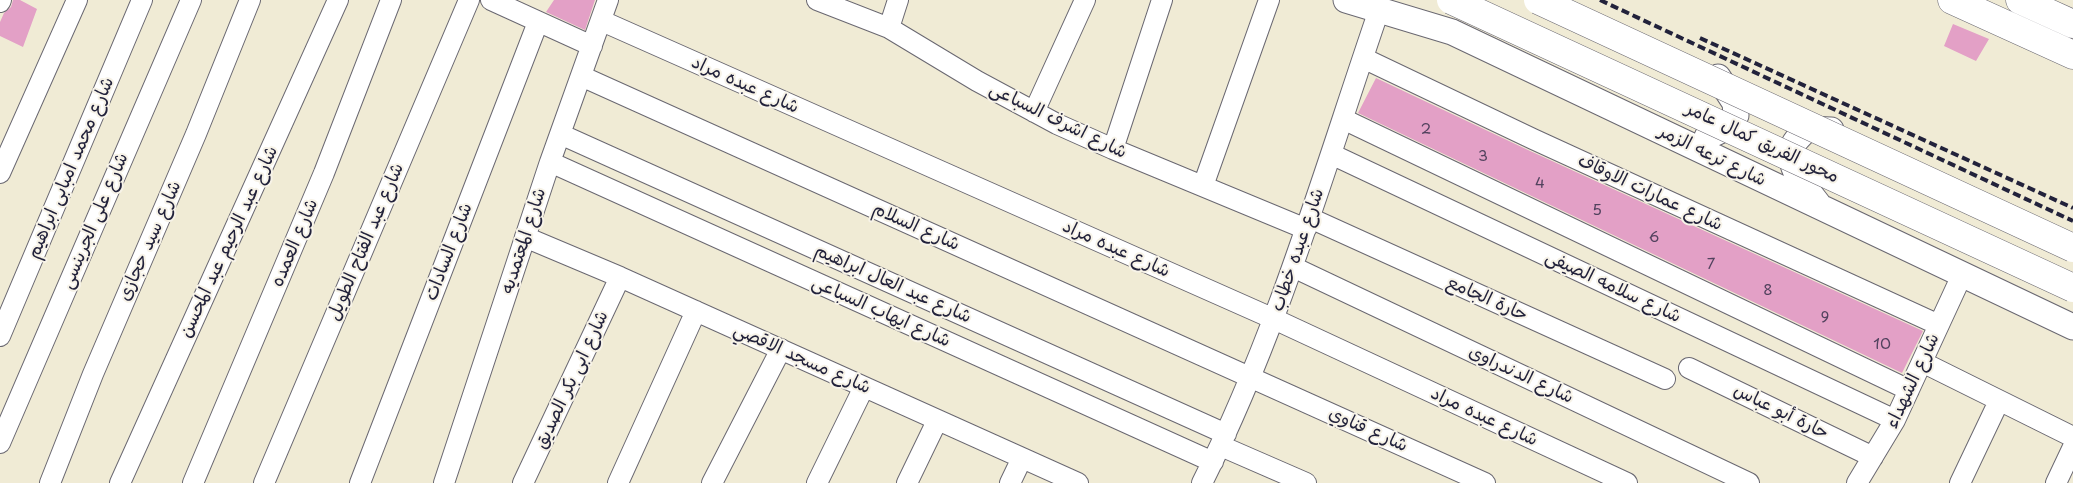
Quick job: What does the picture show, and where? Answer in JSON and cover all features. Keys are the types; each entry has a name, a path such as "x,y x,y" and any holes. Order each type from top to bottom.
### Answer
{"main road":[{"name":"محور الفريق كمال عامر","path":"1451,0 2073,288"},
{"name":"محور الفريق كمال عامر","path":"1538,0 2073,248"},
{"path":"1952,0 2073,55"},
{"path":"2020,0 2073,24"}],"street":[{"path":"0,174 77,0"},
{"name":"شارع محمد امبابى ابراهيم","path":"0,336 142,0"},
{"name":"شارع على الجرينسى","path":"0,443 191,0"},
{"name":"شارع سيد حجازى","path":"50,483 93,374 196,134 250,0"},
{"name":"شارع عبد الرحيم عبد المحسن","path":"120,483 338,0"},
{"name":"شارع العمده","path":"193,483 324,173 391,0"},
{"name":"شارع عبد الفتاح الطويل","path":"264,483 469,0"},
{"path":"491,0 531,12 592,46"},
{"name":"شارع المعتمديه","path":"444,483 550,162 608,0"},
{"name":"شارع اشرف السباعى","path":"817,0 889,28 1034,112 1113,149 1203,186 1308,224"},
{"path":"889,28 898,0"},
{"path":"1034,112 1084,0"},
{"path":"1113,149 1162,0"},
{"path":"1203,186 1269,0"},
{"name":"شارع ترعه الزمر","path":"1346,0 1388,5 1452,32 2073,327"},
{"name":"شارع عبده خطاب","path":"1202,483 1251,378 1274,319 1308,224 1363,58 1388,5"},
{"name":"شارع السادات","path":"360,483 531,12"},
{"name":"شارع عبده مراد","path":"602,21 1274,319 1627,483"},
{"name":"شارع عمارات الاوقاف","path":"1363,58 1533,139 1939,326"},
{"path":"1680,140 1707,137 1722,130 1736,115 1735,103 1715,72"},
{"name":"شارع السلام","path":"582,76 1251,378"},
{"path":"1342,119 1909,390"},
{"path":"1820,207 1796,174 1792,163 1794,144 1807,129 1844,130"},
{"name":"شارع عبد العال ابراهيم","path":"560,134 1220,447"},
{"name":"شارع سلامه الصيفى","path":"1331,154 1895,420"},
{"name":"شارع ايهاب السباعى","path":"550,162 1220,447"},
{"name":"حارة الجامع","path":"1308,224 1665,379"},
{"name":"شارع مسجد الاقصي","path":"525,237 620,277 1078,483"},
{"name":"شارع الدندراوى","path":"1293,267 1749,483"},
{"name":"شارع الشهداء","path":"1857,483 1895,420 1962,275"},
{"name":"شارع ابى بكر الصديق","path":"523,483 620,277"},
{"path":"618,483 696,311"},
{"path":"712,483 781,349"},
{"path":"1922,362 2073,438"},
{"name":"حارة أبو عباس","path":"1689,368 1874,457"},
{"name":"شارع قناوي","path":"1251,378 1485,483"},
{"path":"817,483 864,387"},
{"path":"1960,483 1999,401"},
{"path":"907,483 937,421"},
{"path":"1220,447 1306,483"},
{"path":"2056,483 2073,447"},
{"path":"1010,483 1022,458"}],"building":[{"path":"13,0 20,0 37,9 23,47 0,36 0,22 4,13 11,7"},
{"path":"554,0 595,0 585,30 546,12"},
{"path":"1953,24 1989,39 1976,61 1944,46"},
{"path":"1376,78 1528,150 1923,331 1902,373 1358,113"}],"railway":[{"path":"1600,0 2073,221"},
{"path":"1700,38 2073,208"}]}
